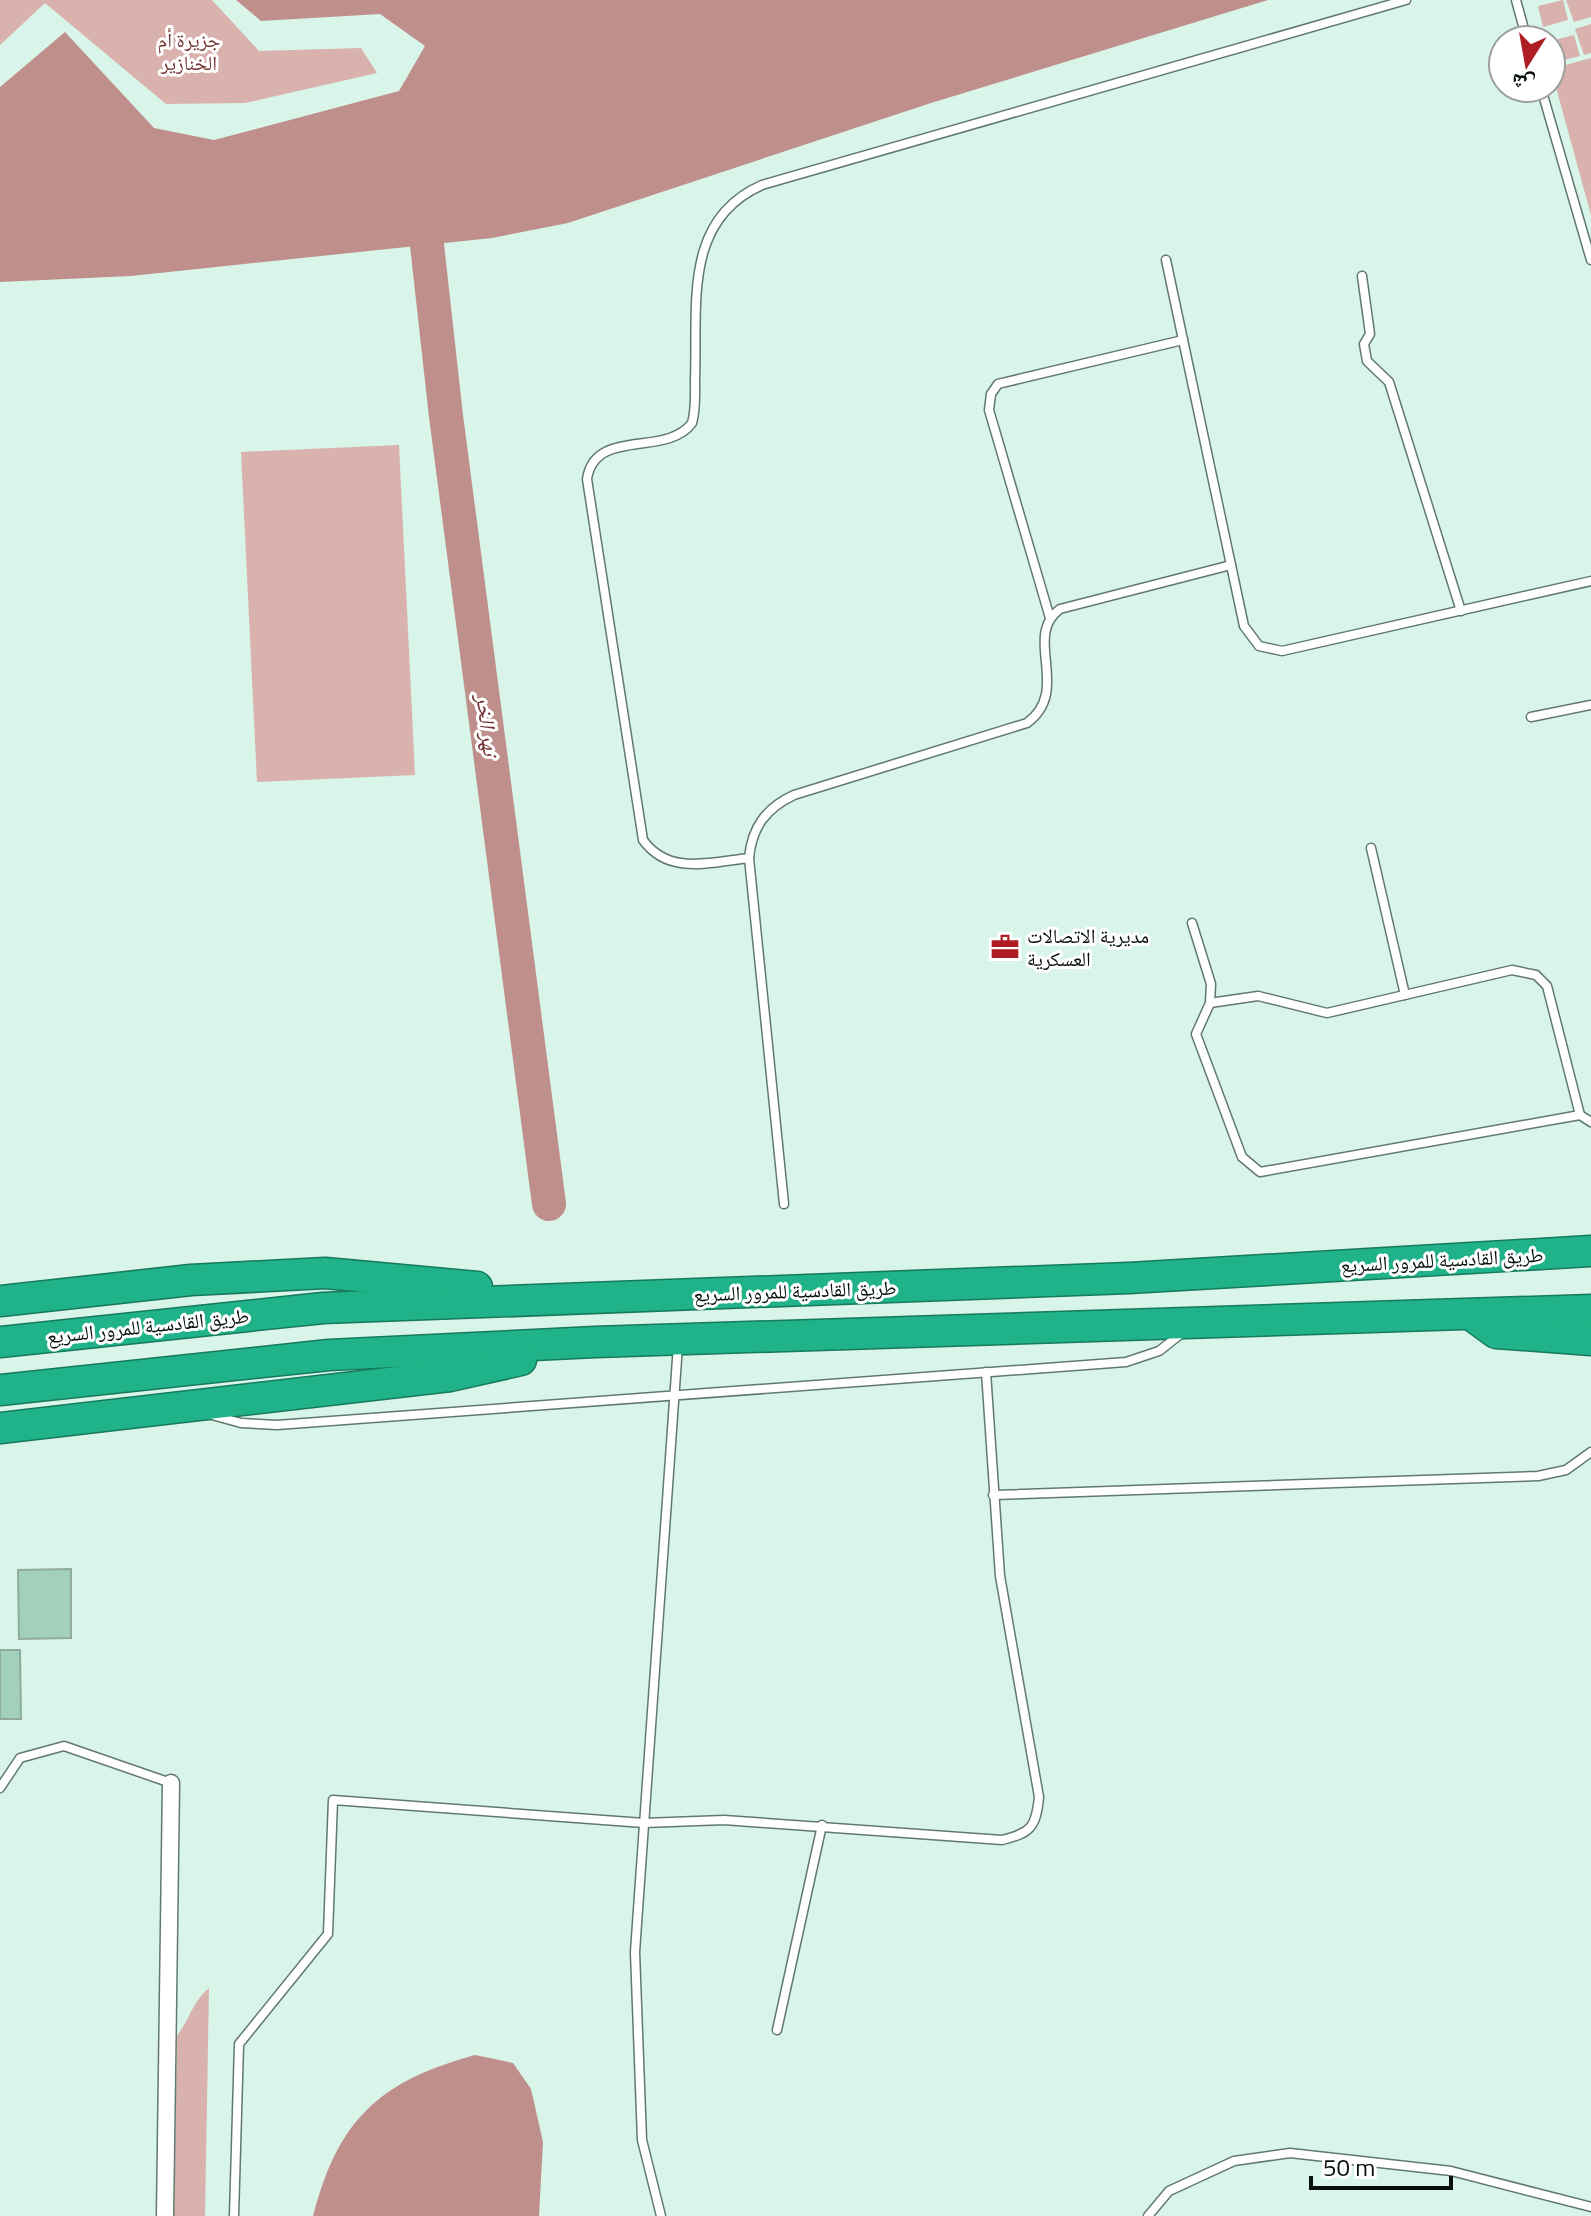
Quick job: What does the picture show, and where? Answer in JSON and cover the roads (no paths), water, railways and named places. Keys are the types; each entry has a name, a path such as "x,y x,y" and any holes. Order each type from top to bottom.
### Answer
{"highway":[{"name":"طريق القادسية للمرور السريع","path":"0,1342 323,1308 1129,1278 1591,1251"},
{"path":"0,1301 191,1280 325,1273 590,1298"},
{"path":"0,1390 329,1355 595,1342 1591,1310"},
{"path":"1473,1315 1496,1333 1591,1340"},
{"path":"0,1428 450,1376 595,1342"}],"street":[{"path":"165,2216 171,1783"}],"lane":[{"path":"749,858 674,864 657,856 643,840 587,479 591,463 601,452 678,436 692,423 701,253 718,216 738,197 762,185 1406,0"},
{"path":"1516,0 1523,24"},
{"path":"1546,104 1591,256"},
{"path":"1166,260 1244,626 1252,640 1266,649 1282,651 1591,581"},
{"path":"1362,276 1370,334 1364,344 1367,361 1389,382 1461,611"},
{"path":"1050,618 989,410 991,394 998,384 1183,340"},
{"path":"784,1204 749,858 757,826 779,802 1034,718 1047,695 1045,631 1050,618 1067,607 1231,565"},
{"path":"1531,717 1591,705"},
{"path":"1371,848 1405,995"},
{"path":"1192,923 1211,984 1210,1003 1196,1034 1242,1157 1260,1172 1580,1115 1591,1122"},
{"path":"1210,1003 1258,996 1327,1013 1512,970 1536,975 1547,986 1580,1115"},
{"path":"189,1406 223,1419 277,1425 1136,1360 1170,1344 1189,1324"},
{"path":"661,2216 642,2140 635,1952 678,1341"},
{"path":"234,2216 239,2044 328,1934 333,1800 644,1823 724,1820 1002,1840 1023,1835 1037,1819 1039,1797 1000,1576 986,1372"},
{"path":"993,1495 1538,1476 1566,1470 1591,1452"},
{"path":"0,1788 20,1758 64,1746 171,1783"},
{"path":"777,2030 822,1825"},
{"path":"1148,2216 1169,2191 1234,2161 1290,2153 1451,2171 1591,2207"}],"waterway":[{"name":"نهر الخر","path":"427,245 446,416 549,1204"}],"place":[{"name":"مديرية الاتصالات العسكرية","path":"1005,947"}],"park label":[{"name":"جزيرة أم الخنازير","path":"189,52"}]}
